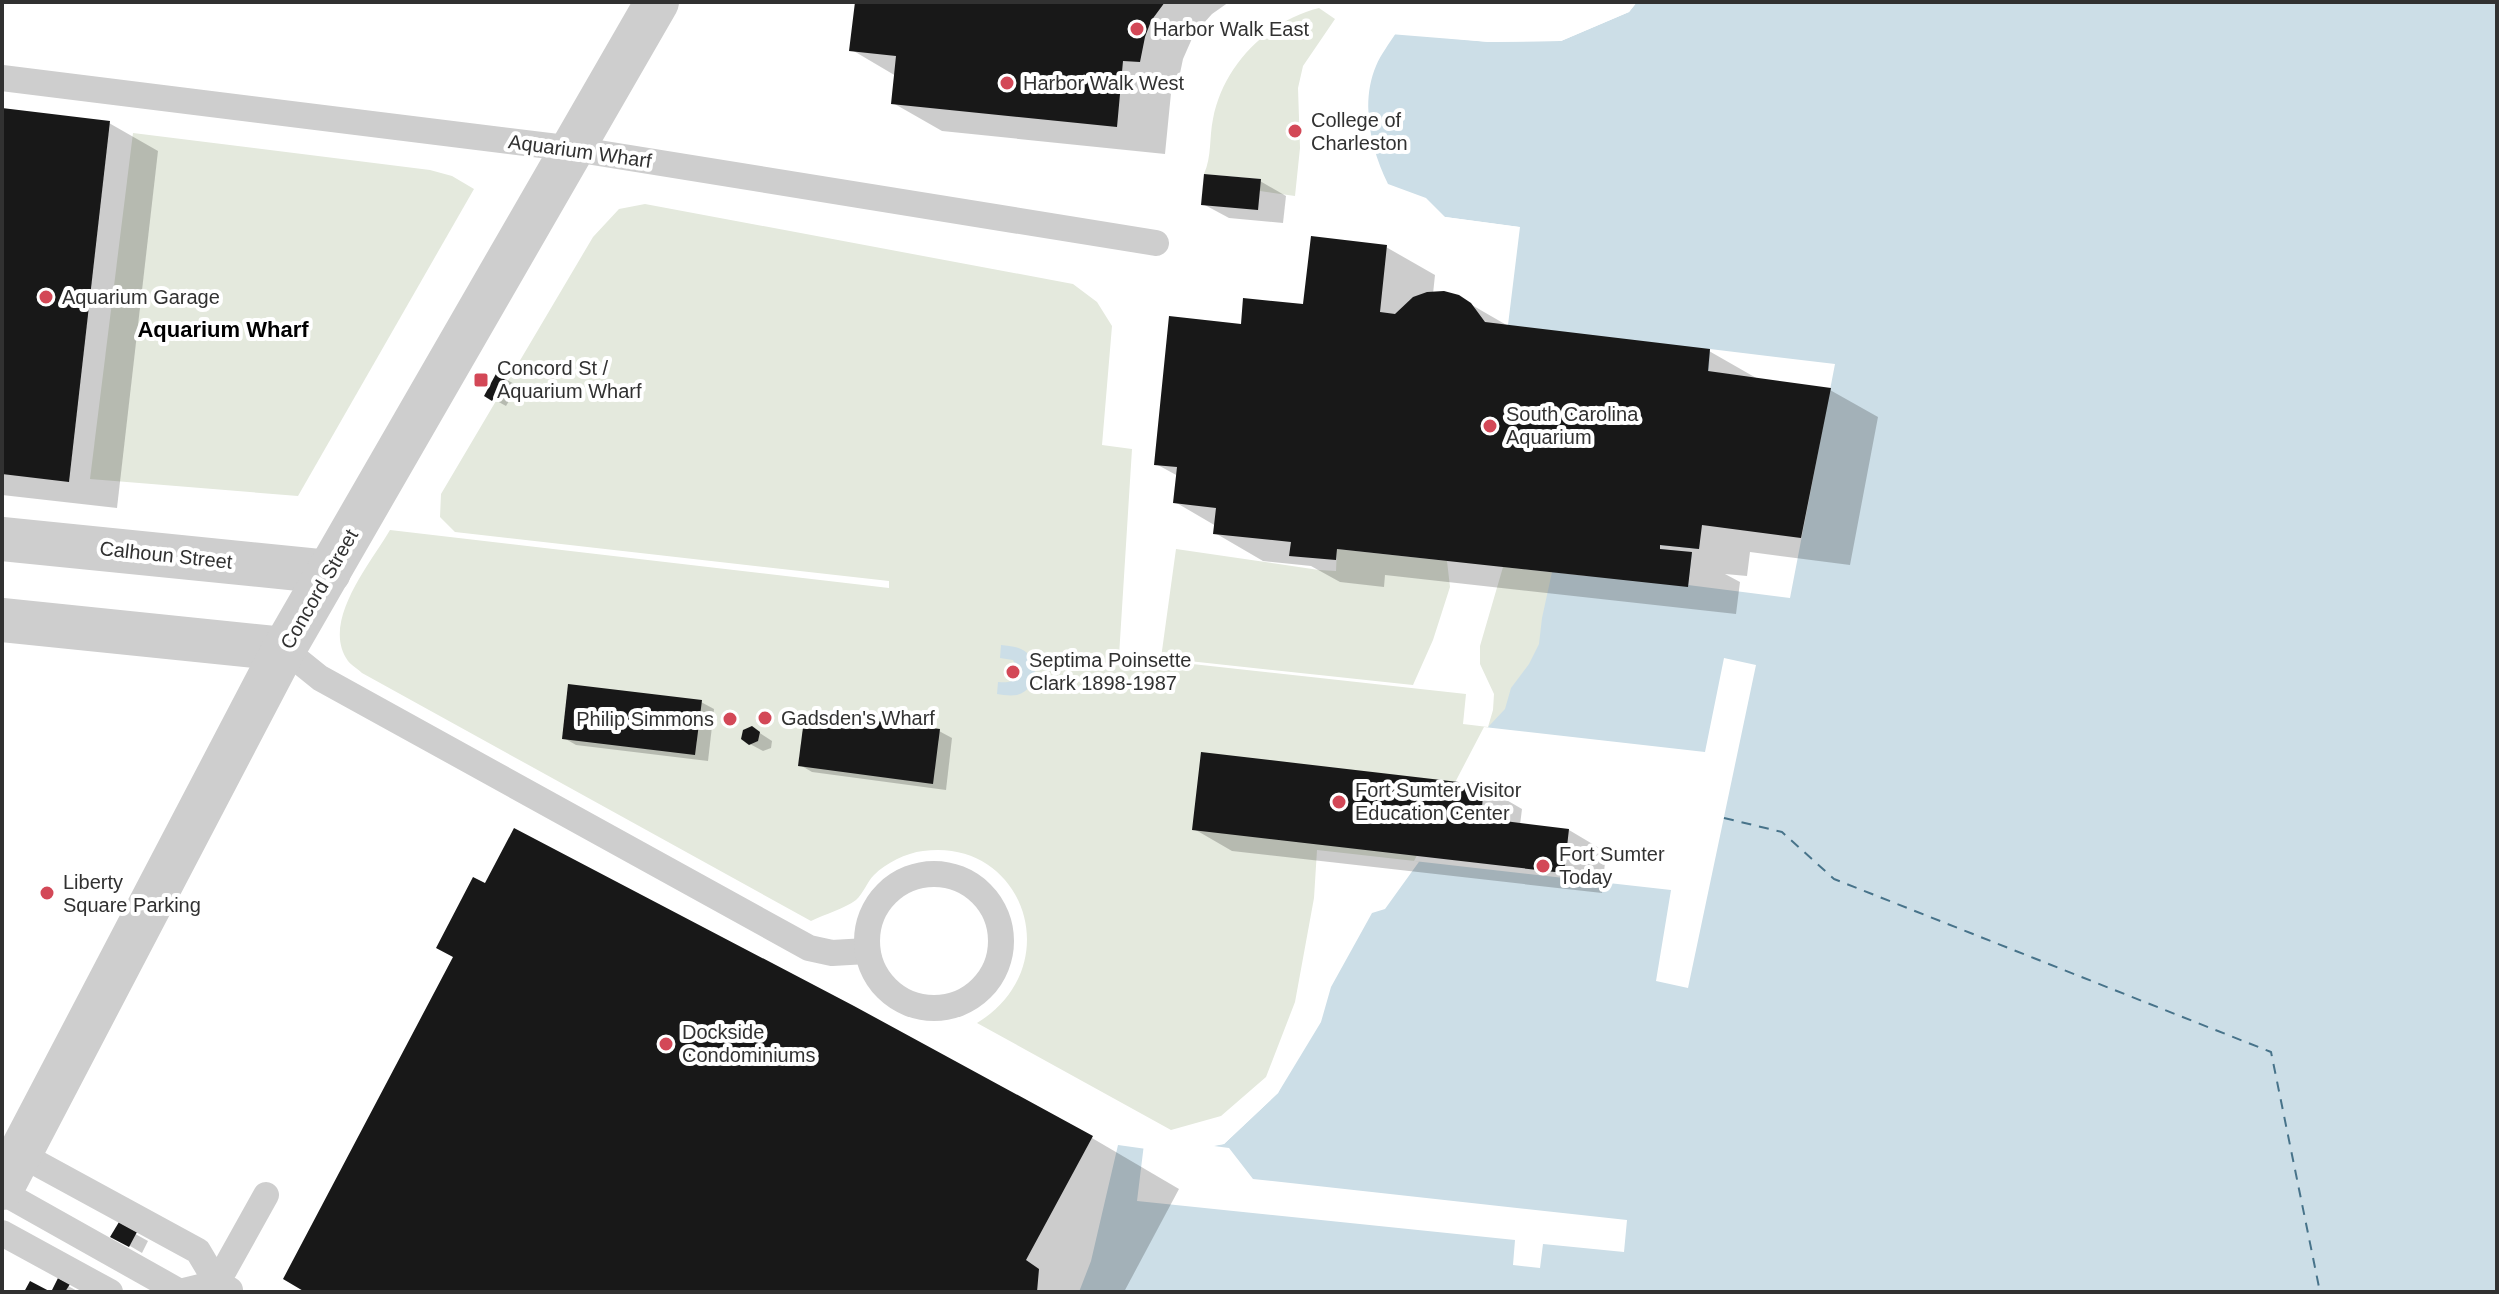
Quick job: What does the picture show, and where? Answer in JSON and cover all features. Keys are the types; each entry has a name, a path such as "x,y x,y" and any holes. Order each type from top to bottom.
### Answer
{"street":[{"name":"Concord Street","path":"8,1178 284,649 657,2"},
{"name":"Calhoun Street","path":"2,539 329,572"},
{"path":"2,620 284,649"}],"lane":[{"name":"Aquarium Wharf","path":"2,78 574,149 1156,243"},
{"path":"284,649 320,678 809,948 832,953 867,951"},
{"path":"924,874 951,875 975,887 993,906 1002,931 1000,957 989,981 969,999 945,1008 918,1006 894,995 876,976 867,951 868,924 879,900 899,882 924,874"},
{"path":"8,1178 198,1251 225,1288"},
{"path":"8,1178 180,1292 225,1288"},
{"path":"225,1288 266,1195"},
{"path":"2,1233 110,1292"}],"shaded area":[{"path":"1637,2 2497,2 2497,1292 1079,1292 1091,1261 1118,1145 1168,1152 1224,1144 1278,1093 1321,1022 1331,987 1372,913 1385,909 1421,859 1489,726 1505,709 1511,688 1529,664 1539,644 1552,572 1586,576 1504,351 1519,227 1445,217 1426,198 1388,184 1377,156 1368,111 1371,80 1376,66 1396,33 1489,42 1561,41 1629,12"},
{"path":"1319,8 1335,19 1303,66 1298,88 1300,148 1295,196 1260,191 1260,179 1204,174 1218,100 1237,64 1250,48 1282,23"},
{"path":"133,133 430,170 452,176 474,189 298,496 90,479"},
{"path":"645,204 1073,284 1097,302 1112,326 1102,445 1132,449 1119,656 1466,694 1463,724 1488,727 1494,694 1480,664 1480,646 1503,567 1586,576 1671,890 1317,850 1314,898 1295,1002 1266,1077 1221,1116 1171,1130 977,1023 1005,999 1022,971 1027,940 1022,911 1009,885 987,864 958,852 923,851 910,854 879,871 856,900 811,921 362,673 348,661 341,646 340,629 351,593 390,530 889,588 889,581 455,532 440,517 441,494 593,237 619,209"},
{"path":"1176,549 1336,571 1337,549 1447,561 1450,587 1433,640 1413,685 1161,658"},
{"path":"1001,645 1021,649 1032,659 1033,680 1030,687 1017,695 997,694 998,682 1011,681 1019,672 1013,660 1000,658"}],"pier":[{"path":"1632,2 1637,2 1629,12 1561,41 1489,42 1390,34 1396,29 1489,38 1560,37 1627,9"},
{"path":"1438,216 1520,227 1508,325 1504,324 1515,231 1444,221"},
{"path":"1710,349 1835,364 1790,598 1688,585 1692,553 1660,549 1660,545 1699,549"},
{"path":"1724,658 1756,665 1688,988 1656,981 1671,890 1414,861 1484,727 1705,752"},
{"path":"1294,1059 1278,1093 1224,1144 1214,1146 1229,1148 1253,1179 1627,1220 1624,1252 1543,1244 1540,1268 1513,1265 1515,1240 1137,1201 1144,1144 1168,1148 1222,1140 1275,1091"}],"building":[{"name":"Harbor Walk West","path":"855,2 1165,2 1151,21 1140,62 1123,61 1117,127 891,104 896,56 849,51"},
{"name":"Aquarium Garage","path":"2,108 110,121 69,482 2,474"},
{"path":"1204,174 1261,179 1258,210 1201,205"},
{"name":"South Carolina Aquarium","path":"1311,236 1387,245 1380,312 1395,314 1413,297 1444,291 1459,295 1471,303 1485,322 1710,349 1708,371 1831,388 1801,538 1702,525 1699,549 1660,545 1660,549 1692,552 1688,587 1337,549 1336,560 1289,556 1291,542 1213,534 1216,508 1173,503 1177,467 1154,465 1169,316 1241,324 1243,298 1303,304"},
{"path":"497,372 506,377 492,401 484,396"},
{"path":"568,684 702,700 695,755 562,739"},
{"path":"805,712 940,729 933,784 798,766"},
{"path":"752,726 760,732 758,741 749,745 741,739 743,730"},
{"name":"Fort Sumter Visitor Education Center","path":"1201,752 1484,785 1481,818 1569,829 1564,873 1192,830"},
{"name":"Dockside Condominiums","path":"514,828 854,1006 1093,1136 1026,1260 1039,1269 1037,1292 305,1292 283,1279 453,957 436,948 473,877 485,883"},
{"path":"119,1222 137,1232 129,1247 110,1237"},
{"path":"58,1278 70,1284 65,1292 51,1292"},
{"path":"30,1281 51,1292 24,1292"}],"ferry route":[{"path":"1724,818 1782,832 1834,879 2271,1052 2320,1292"}],"place":[{"name":"Harbor Walk East","path":"1137,29"},
{"name":"Harbor Walk West","path":"1007,83"},
{"name":"College of Charleston","path":"1295,131"},
{"name":"Aquarium Garage","path":"46,297"},
{"name":"Concord St / Aquarium Wharf","path":"481,380"},
{"name":"South Carolina Aquarium","path":"1490,426"},
{"name":"Septima Poinsette Clark 1898-1987","path":"1013,672"},
{"name":"Gadsden's Wharf","path":"765,718"},
{"name":"Philip Simmons","path":"730,719"},
{"name":"Fort Sumter Visitor Education Center","path":"1339,802"},
{"name":"Fort Sumter Today","path":"1543,866"},
{"name":"Liberty Square Parking","path":"47,893"},
{"name":"Dockside Condominiums","path":"666,1044"}],"district":[{"name":"Aquarium Wharf","path":"223,329"}]}
